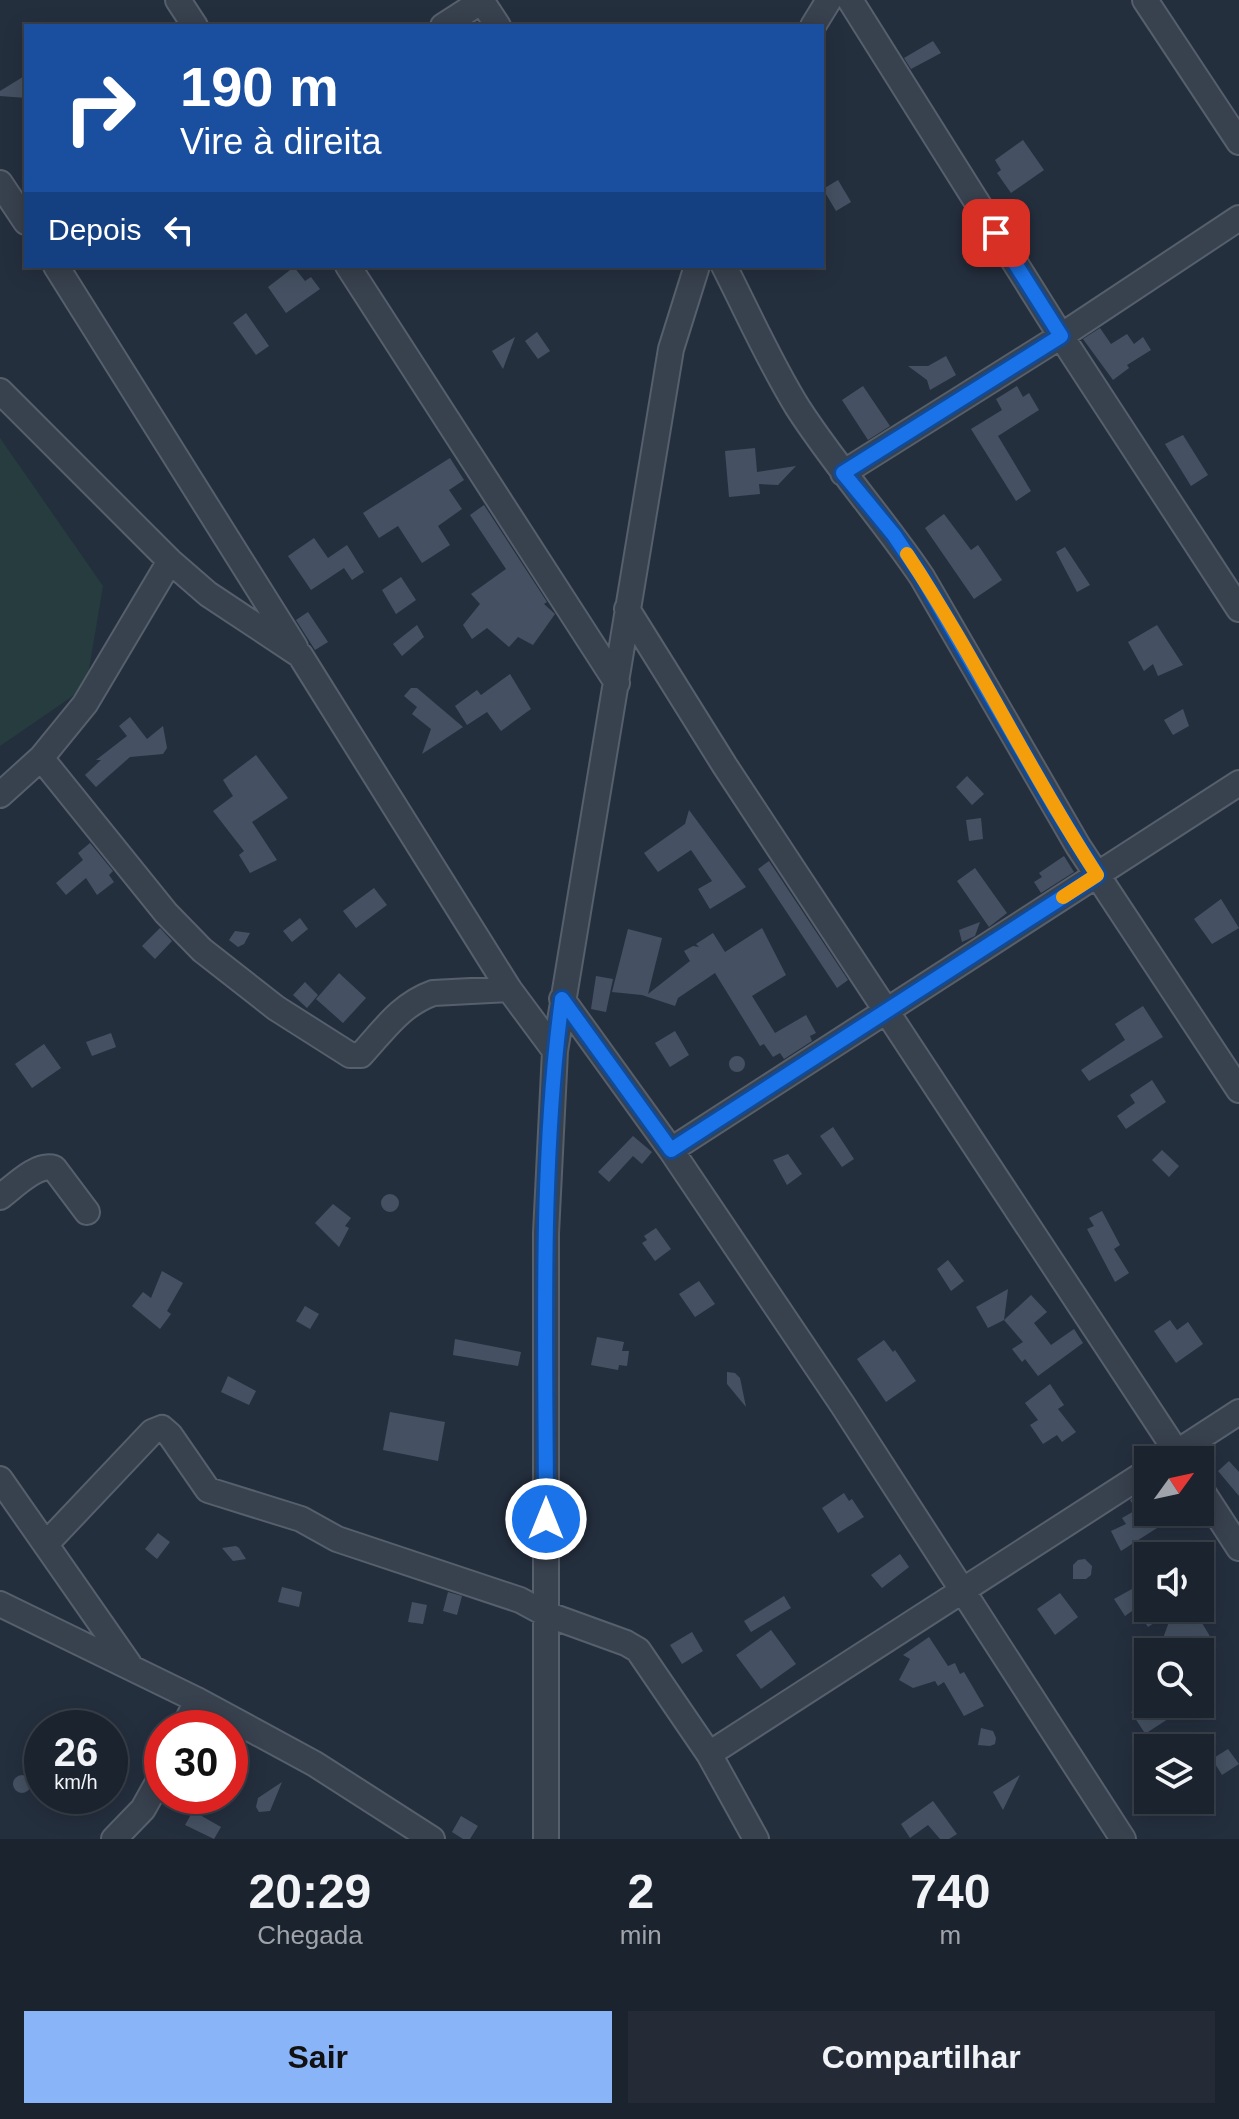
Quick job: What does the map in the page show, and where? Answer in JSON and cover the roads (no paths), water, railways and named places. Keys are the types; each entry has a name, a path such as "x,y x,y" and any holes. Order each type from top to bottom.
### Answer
{"street":[{"path":"178,0 194,24"},
{"path":"814,24 829,0"},
{"path":"850,0 1061,336 1239,609"},
{"path":"1145,0 1239,142"},
{"path":"446,24 482,1 497,24"},
{"path":"0,183 24,219"},
{"path":"843,473 1061,336 1239,218"},
{"path":"349,268 617,683"},
{"path":"546,1839 546,1233 555,1051 671,349 696,268"},
{"path":"725,268 797,406 843,473 894,535 922,577 1055,808 1239,1090"},
{"path":"64,269 509,989 555,1051"},
{"path":"0,391 170,561 208,594 300,655"},
{"path":"0,795 41,758 85,704 170,561"},
{"path":"627,609 725,766 1167,1446"},
{"path":"41,758 166,913 202,950 276,1008 350,1055 361,1055 394,1016 423,997 433,993 509,989"},
{"path":"671,1150 1239,783"},
{"path":"562,999 671,1150 842,1404 1123,1839"},
{"path":"0,1197 39,1168 48,1166 54,1168 87,1212"},
{"path":"1190,1446 1239,1412"},
{"path":"46,1544 152,1432 162,1428 208,1490 301,1519 337,1539 506,1595 638,1650 709,1754 756,1839"},
{"path":"0,1479 130,1666"},
{"path":"709,1754 1134,1480"},
{"path":"1214,1510 1239,1548"},
{"path":"0,1604 197,1700 315,1764 432,1839"},
{"path":"192,1710 197,1700"},
{"path":"114,1839 144,1807"}]}
